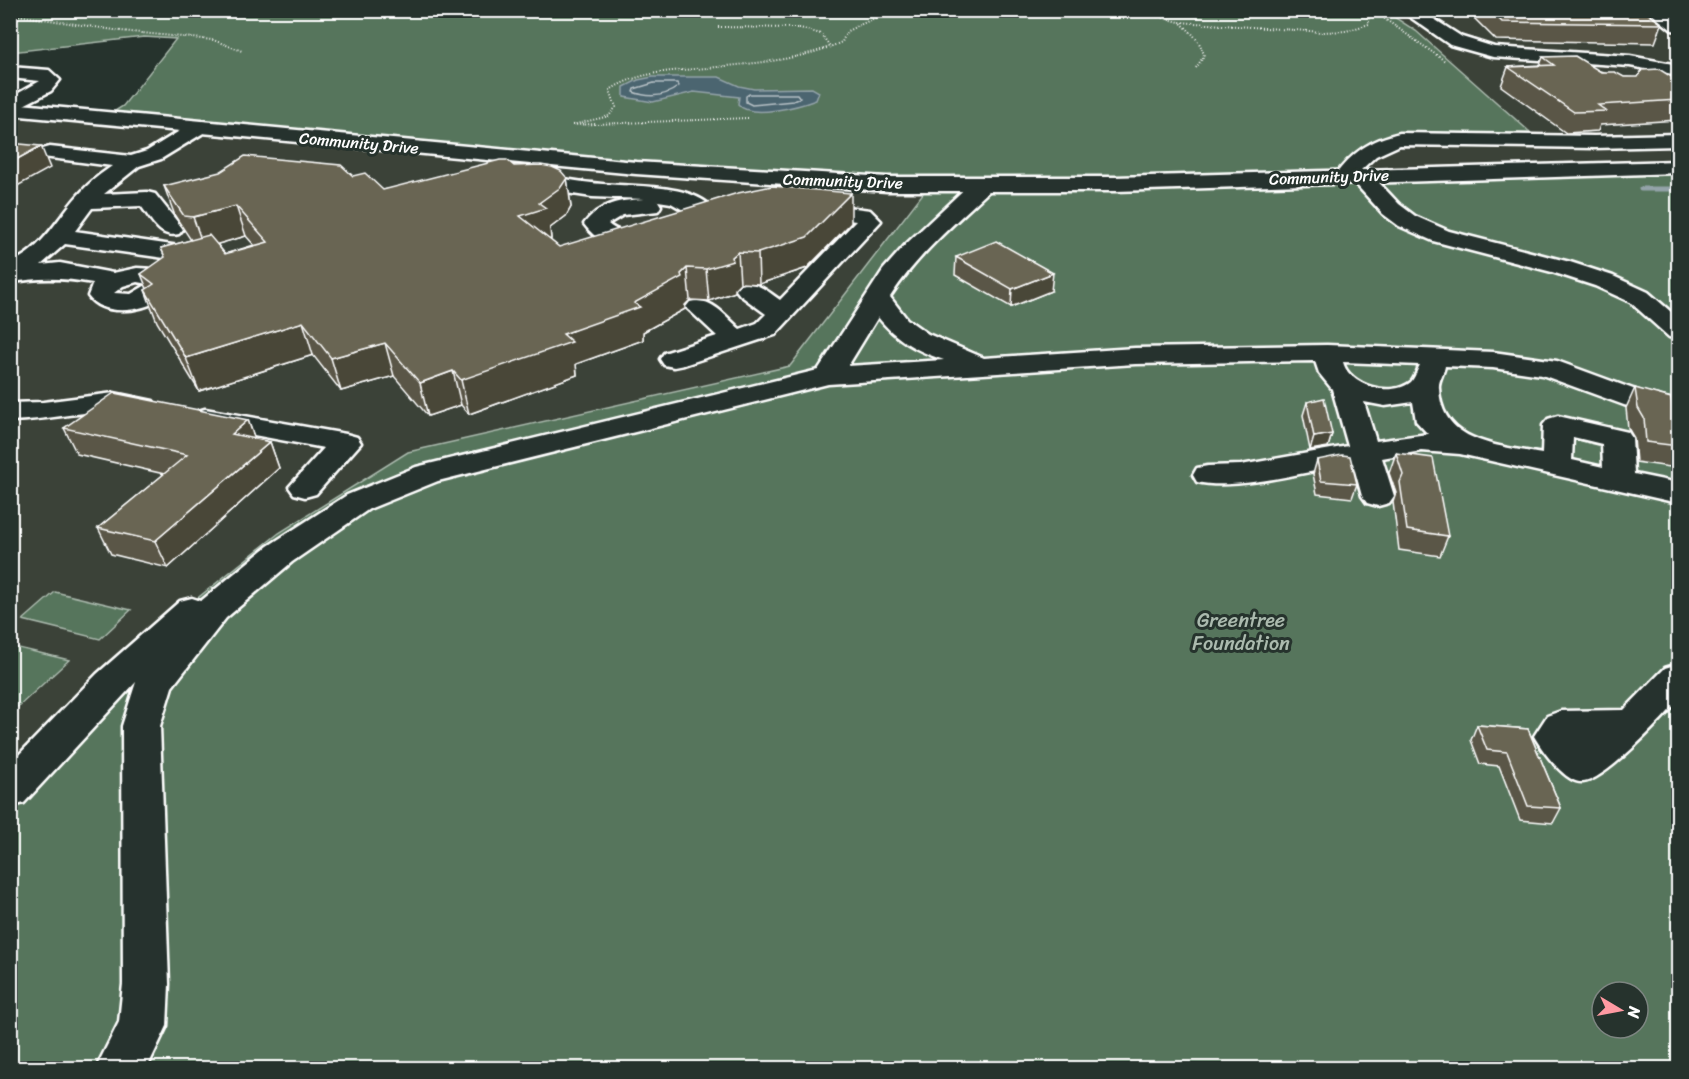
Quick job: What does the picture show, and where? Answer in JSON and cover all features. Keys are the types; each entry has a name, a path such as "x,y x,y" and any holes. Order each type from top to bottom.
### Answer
{"main road":[{"path":"1407,10 1456,41 1493,52 1630,61 1678,70"},
{"path":"1655,10 1678,26"},
{"path":"10,72 42,74 51,80 44,87 10,107"},
{"name":"Community Drive","path":"10,107 176,126 538,160 790,194 982,185 1116,184 1678,167"},
{"path":"132,162 134,154 176,126"},
{"path":"108,283 87,288 43,281 20,272 60,236 85,202 106,181 132,162 154,155 198,128"},
{"path":"1678,140 1588,137 1400,139 1384,142 1364,153 1353,177 1407,221 1441,236 1561,267 1604,281 1639,297 1678,331"},
{"path":"46,148 132,162"},
{"path":"505,180 530,180 593,190 660,193 690,201 702,216"},
{"path":"828,376 878,298 914,249 982,185"},
{"path":"674,359 766,329 869,221 862,215 790,194 768,190 758,196"},
{"path":"85,202 158,197 171,229"},
{"path":"60,236 212,258"},
{"path":"749,290 781,312"},
{"path":"878,298 892,321 922,343 989,366"},
{"path":"699,307 736,339"},
{"path":"1327,354 1333,374 1355,390 1431,421 1461,445"},
{"path":"10,791 110,684 195,608 358,502 427,474 828,376 1135,356 1327,354 1452,358 1547,367 1634,399 1678,410"},
{"path":"1431,421 1424,386 1433,364 1452,358"},
{"path":"1355,390 1389,398 1405,395 1424,386"},
{"path":"1355,390 1364,453 1378,496"},
{"path":"10,412 43,411 114,402 346,443 305,487"},
{"path":"1557,466 1558,425 1617,438 1619,479"},
{"path":"1208,476 1241,474 1421,442 1461,445 1678,493"},
{"path":"121,1068 143,1026 145,995 141,726 154,682 214,609 280,554"},
{"path":"1634,724 1678,678"}],"path":[{"path":"748,118 572,125 609,116 616,107 610,90 617,82 638,75 814,55 832,49 842,42 847,31 881,15 901,10"},
{"path":"1069,10 1116,10"},
{"path":"1131,10 1180,22 1303,31 1346,31 1369,24 1369,16 1364,10"},
{"path":"1372,10 1445,61"},
{"path":"10,14 121,31 213,40 242,51"},
{"path":"1180,22 1200,41 1204,49 1204,56 1196,68"},
{"path":"718,27 809,30 821,34 832,49"}],"shaded area":[{"path":"1385,11 1656,11 1678,26 1678,166 1328,177 1382,143 1534,135 1416,31"},
{"path":"11,108 932,182 790,366 408,452 279,533 125,656 11,772"}],"green space":[{"name":"Greentree Foundation","path":"10,11 1385,11 1416,31 1540,141 1427,137 1370,148 1329,176 1678,166 1678,1068 11,1068 11,772 125,656 279,533 408,452 790,366 931,183 793,178 104,118 123,106 176,39 144,37 11,52"},
{"path":"55,592 131,610 100,639 23,620"},
{"path":"10,646 69,660 18,707 11,705"}],"water":[{"path":"653,77 719,77 739,86 754,89 812,88 819,92 816,100 787,108 764,111 744,109 738,104 739,97 694,92 653,102 624,97 624,87 638,80"}],"building":[{"path":"1490,10 1643,10 1662,24 1502,22"},
{"path":"1575,56 1601,72 1615,72 1624,77 1638,77 1642,70 1659,69 1678,81 1678,100 1598,105 1606,111 1574,112 1508,67 1554,65 1543,57"},
{"path":"10,143 41,146 10,163"},
{"path":"245,156 341,165 353,176 365,173 383,190 500,160 507,160 514,166 552,167 561,171 567,178 561,187 539,203 546,208 520,216 559,247 738,193 772,186 851,193 807,237 758,253 738,252 732,257 733,261 706,269 687,268 681,274 682,277 634,303 640,307 563,334 572,342 461,380 453,371 420,383 385,343 331,358 303,322 186,358 145,290 154,284 141,274 165,257 161,248 209,235 225,254 268,242 236,206 193,217 184,216 164,186 220,172"},
{"path":"996,241 1053,273 1012,289 956,257"},
{"path":"1635,388 1671,398 1678,446 1646,442 1644,418 1638,408"},
{"path":"114,393 248,420 232,434 270,442 155,541 98,528 187,455 64,428"},
{"path":"1324,398 1332,434 1314,437 1307,402"},
{"path":"1396,453 1433,458 1448,536 1407,530 1400,482 1403,475"},
{"path":"1342,455 1350,456 1357,484 1321,481 1317,460"},
{"path":"1477,725 1528,729 1561,808 1528,806 1507,752 1487,750"}],"waterway":[{"path":"1641,189 1678,189"}]}
